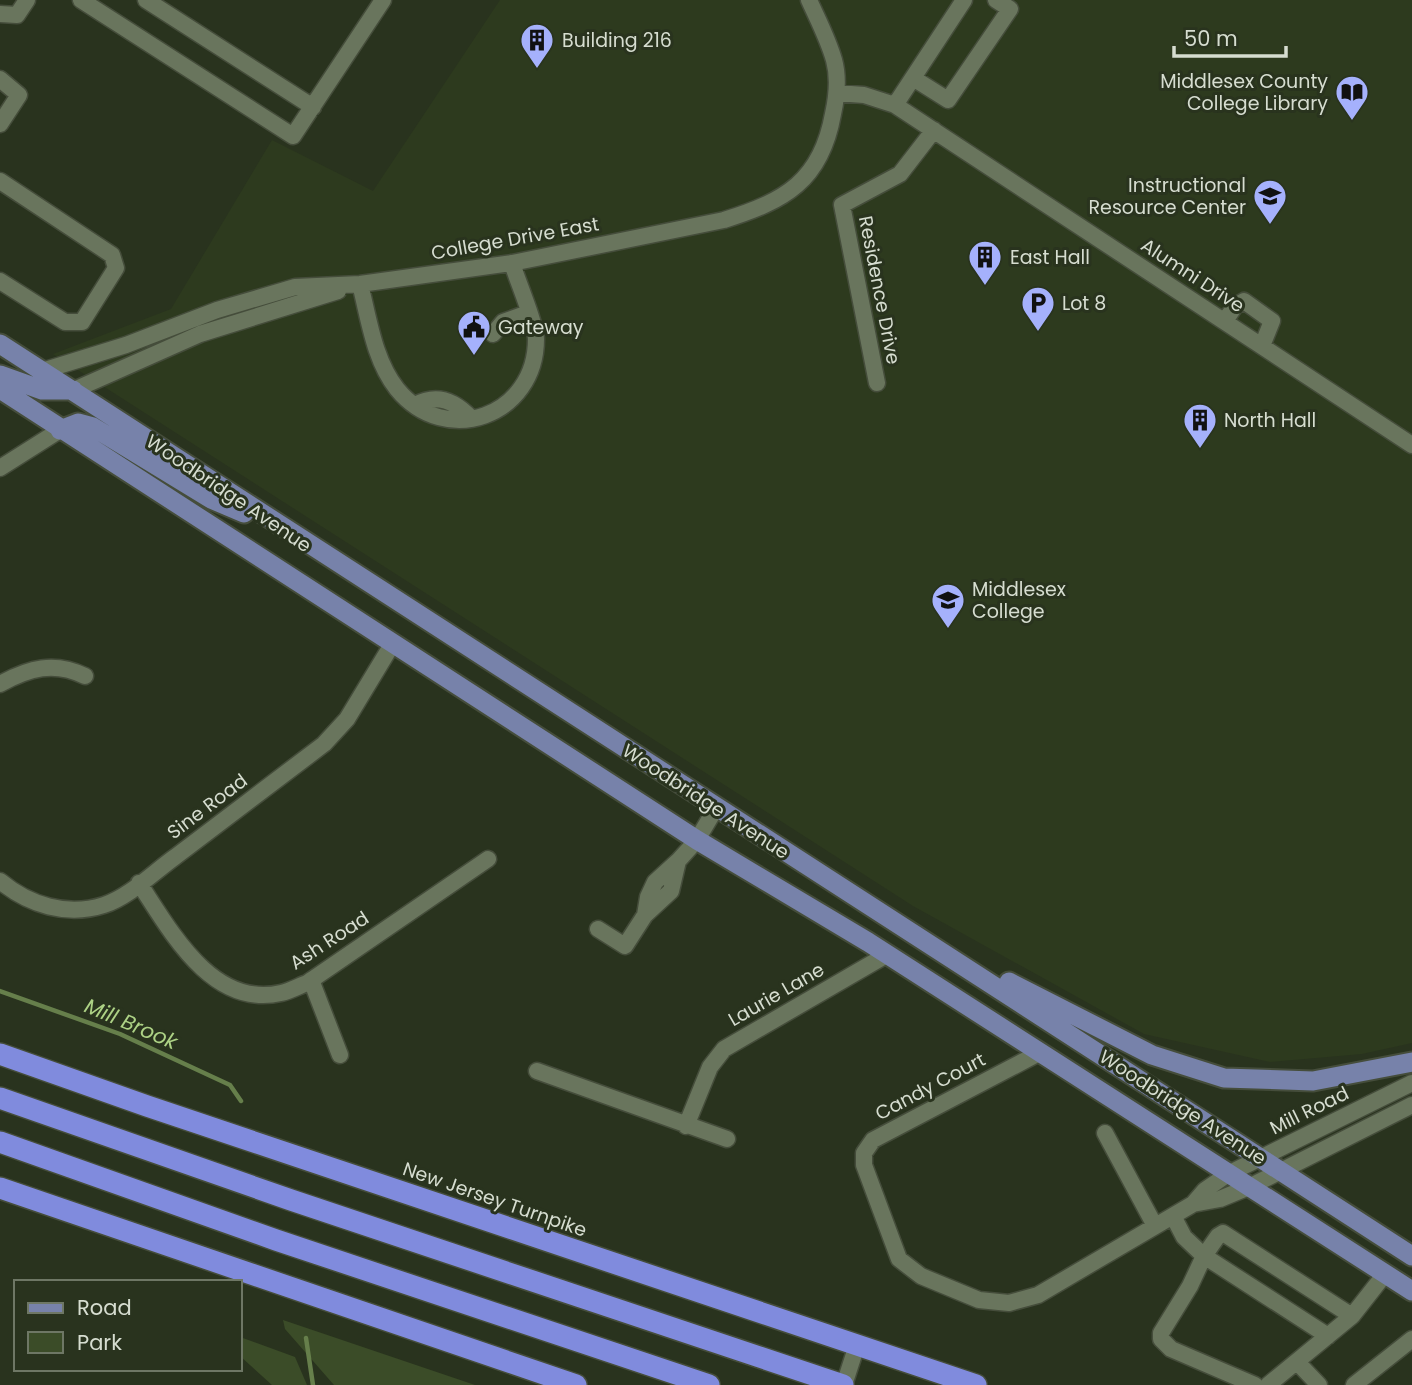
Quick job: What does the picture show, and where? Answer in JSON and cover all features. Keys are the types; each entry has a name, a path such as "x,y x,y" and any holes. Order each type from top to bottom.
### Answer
{"highway":[{"name":"New Jersey Turnpike","path":"0,1054 976,1385"},
{"path":"0,1098 212,1173 844,1385"},
{"path":"0,1142 276,1240 709,1385"},
{"path":"0,1188 576,1385"}],"main road":[{"name":"Woodbridge Avenue","path":"0,344 74,390 286,532 915,934 1213,1129 1262,1157 1412,1256"},
{"path":"0,375 43,390 74,390"},
{"name":"Woodbridge Avenue","path":"0,389 697,840 888,954 1412,1291"},
{"path":"60,430 78,424 93,427 212,499 286,532"},
{"path":"915,934 1152,1055 1224,1078 1313,1081 1412,1062"}],"street":[{"path":"2,15 17,15 27,0"},
{"path":"81,0 293,136 383,0"},
{"path":"146,0 313,107"},
{"name":"College Drive East","path":"42,371 126,345 217,310 295,287 360,284 512,263 724,220 784,196 810,173 821,154 829,137 837,93 835,63 809,0"},
{"path":"895,105 964,0"},
{"path":"913,78 948,100 1010,9 996,0"},
{"path":"0,79 19,95 0,124"},
{"name":"Alumni Drive","path":"837,93 864,95 895,105 1412,445"},
{"name":"Residence Drive","path":"877,383 842,205 900,174 934,130"},
{"path":"0,181 112,255 116,268 82,322 65,322 0,281"},
{"path":"74,390 200,334 360,284 382,366 396,388 431,415 471,418 491,415 513,398 522,387 533,363 536,336 512,263"},
{"path":"1224,321 1235,306 1244,301 1272,321 1262,346"},
{"path":"493,334 503,322 528,313"},
{"path":"0,468 60,430"},
{"name":"Sine Road","path":"0,881 18,896 43,905 69,910 106,904 139,883 324,744 347,719 393,643"},
{"path":"0,684 27,671 52,666 67,667 85,676"},
{"path":"598,929 625,946 645,915 671,891 678,861 697,840 716,808"},
{"name":"Ash Road","path":"139,883 176,940 203,970 232,987 255,993 280,994 311,980 488,859"},
{"name":"Laurie Lane","path":"687,1126 710,1067 724,1049 888,954"},
{"path":"311,980 340,1055"},
{"name":"Candy Court","path":"1009,1303 979,1300 921,1276 899,1259 864,1165 864,1153 873,1140 1041,1052"},
{"path":"537,1071 727,1139"},
{"name":"Mill Road","path":"1009,1303 1038,1295 1173,1216 1193,1204 1205,1190 1228,1174 1412,1083"},
{"name":"Mill Road","path":"1193,1204 1220,1199 1249,1186 1412,1105"},
{"path":"1105,1133 1155,1226"},
{"path":"1173,1216 1184,1237 1204,1256 1328,1336"},
{"path":"1255,1385 1171,1349 1161,1339 1161,1333 1218,1236 1223,1234 1352,1316"},
{"path":"1268,1385 1352,1316 1385,1275"},
{"path":"1354,1385 1412,1339"},
{"path":"844,1385 858,1345"},
{"path":"1298,1363 1319,1385"}],"shaded area":[{"name":"Middlesex College","path":"500,0 1412,0 1412,1043 1362,1054 1270,1062 1144,1034 913,906 53,354 171,309 272,140 373,191"}],"green space":[{"path":"283,1320 475,1385 334,1385 285,1329"},
{"path":"242,1338 295,1357 307,1385 272,1385 242,1358"}],"waterway":[{"name":"Mill Brook","path":"0,991 120,1034 230,1085 241,1101"},
{"name":"Mill Brook","path":"306,1338 313,1385"}],"place":[{"name":"Building 216","path":"537,70"},
{"name":"Middlesex County College Library","path":"1352,122"},
{"name":"Instructional Resource Center","path":"1270,226"},
{"name":"East Hall","path":"985,287"},
{"name":"Lot 8","path":"1038,333"},
{"name":"Gateway","path":"474,357"},
{"name":"North Hall","path":"1200,450"},
{"name":"Middlesex College","path":"948,630"}]}
